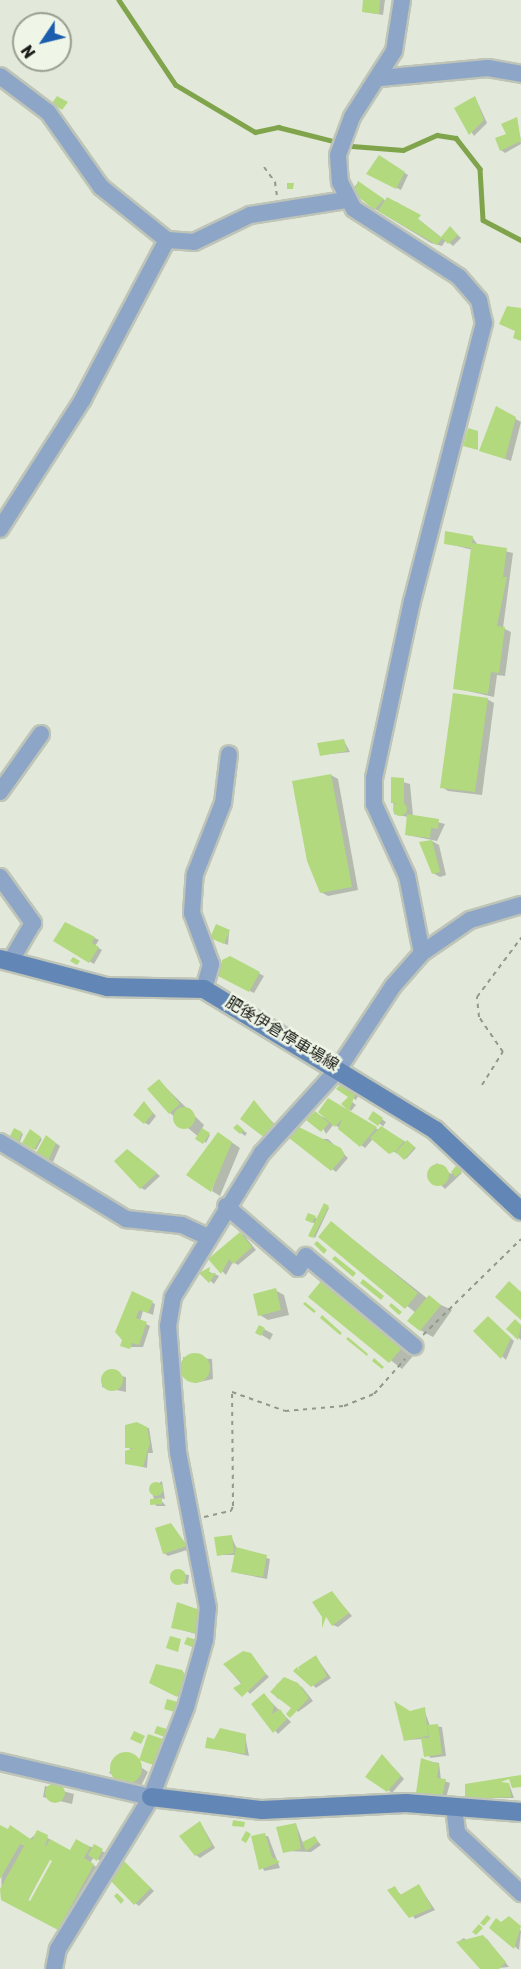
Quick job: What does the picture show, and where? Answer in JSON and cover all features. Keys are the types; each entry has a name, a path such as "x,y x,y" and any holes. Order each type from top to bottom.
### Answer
{"main road":[{"name":"肥後伊倉停車場線","path":"5,960 107,987 204,989 339,1068 435,1130 521,1211"},
{"path":"151,1797 262,1810 406,1803 521,1812"}],"street":[{"path":"346,200 338,155 352,117 380,78 400,28 402,0"},
{"path":"380,78 488,68 521,74"},
{"path":"0,76 48,112 101,187 167,240 194,242 250,215 346,200 459,277 478,300 484,323 412,601 374,778 374,804 407,876 422,953"},
{"path":"0,529 83,399 167,240"},
{"path":"0,792 41,734"},
{"path":"204,989 211,964 192,913 195,874 223,803 229,754"},
{"path":"0,877 33,923 5,960"},
{"path":"54,1969 58,1949 151,1797 186,1707 205,1640 208,1608 178,1452 168,1326 173,1297 226,1206 262,1153 339,1068 393,986 422,953 470,920 521,905"},
{"path":"0,1142 126,1219 182,1225 208,1237"},
{"path":"226,1206 297,1268 306,1256 414,1346"},
{"path":"0,1762 151,1797"},
{"path":"454,1807 457,1833 521,1893"}],"path":[{"path":"264,167 275,182 279,211"},
{"path":"482,1085 503,1053 479,1017 477,997 521,938"},
{"path":"191,1519 231,1511 233,1506 232,1392 285,1411 344,1406 374,1394 414,1346 521,1239"}],"building":[{"path":"363,0 380,0 379,14 362,12"},
{"path":"57,96 68,102 62,110 52,103"},
{"path":"475,96 484,120 469,135 454,108"},
{"path":"517,117 521,141 500,151 495,138 506,134 501,124"},
{"path":"379,155 405,172 396,189 366,174"},
{"path":"358,181 384,199 374,210 354,193"},
{"path":"287,183 294,183 293,189 287,189"},
{"path":"387,197 421,215 418,219 442,238 437,245 378,211"},
{"path":"450,226 458,235 448,244 441,237"},
{"path":"507,306 521,308 521,341 513,338 515,331 499,324"},
{"path":"496,406 516,417 505,459 479,451"},
{"path":"468,428 478,431 478,450 463,446"},
{"path":"445,531 473,536 472,543 507,548 503,577 507,577 497,626 505,627 499,673 491,672 488,694 453,689 471,548 444,544"},
{"path":"453,693 488,698 475,792 440,788"},
{"path":"344,739 347,751 320,756 317,743"},
{"path":"331,774 352,887 320,893 307,861 292,781"},
{"path":"391,777 404,778 404,803 391,803"},
{"path":"400,802 405,804 407,809 405,814 400,816 395,814 393,809 395,804"},
{"path":"407,814 439,819 438,829 431,828 430,838 405,835"},
{"path":"432,840 440,872 432,874 419,842"},
{"path":"65,922 95,937 92,943 99,947 89,963 53,941"},
{"path":"216,924 230,930 224,944 210,938"},
{"path":"230,956 260,972 249,992 218,976 222,960"},
{"path":"73,957 80,961 77,965 70,961"},
{"path":"159,1079 180,1104 169,1114 147,1089"},
{"path":"345,1079 358,1087 349,1111 341,1104 348,1097 336,1089"},
{"path":"328,1098 377,1127 360,1147 338,1129 342,1119 335,1127 318,1112"},
{"path":"254,1100 275,1126 265,1138 240,1119"},
{"path":"144,1101 153,1113 144,1124 133,1115"},
{"path":"184,1107 192,1110 195,1118 192,1126 184,1129 176,1126 173,1118 176,1110"},
{"path":"315,1111 329,1123 321,1132 306,1120"},
{"path":"373,1111 383,1118 378,1126 368,1119"},
{"path":"237,1124 244,1130 240,1134 233,1128"},
{"path":"381,1126 404,1141 396,1151 389,1154 370,1138"},
{"path":"299,1127 341,1148 345,1155 331,1171 289,1138"},
{"path":"14,1128 22,1132 17,1145 9,1138"},
{"path":"202,1128 210,1133 203,1144 195,1139"},
{"path":"30,1129 41,1137 34,1150 22,1143"},
{"path":"218,1132 232,1142 211,1192 186,1175"},
{"path":"46,1135 56,1143 48,1161 36,1153"},
{"path":"407,1140 415,1147 404,1160 396,1152"},
{"path":"127,1149 157,1173 140,1189 114,1161"},
{"path":"438,1164 446,1167 449,1175 446,1183 438,1186 430,1183 427,1175 430,1167"},
{"path":"456,1166 462,1171 456,1177 451,1172"},
{"path":"324,1203 329,1206 313,1238 308,1236"},
{"path":"308,1213 316,1216 312,1223 305,1220"},
{"path":"331,1221 418,1293 405,1309 318,1237"},
{"path":"240,1232 252,1247 233,1264 229,1259 221,1274 208,1259"},
{"path":"317,1241 327,1250 324,1254 314,1244"},
{"path":"335,1256 356,1273 353,1277 332,1259"},
{"path":"210,1267 209,1273 216,1273 209,1283 199,1273"},
{"path":"363,1279 384,1296 381,1300 360,1283"},
{"path":"321,1281 402,1348 389,1363 308,1297"},
{"path":"509,1281 521,1292 521,1320 495,1297"},
{"path":"276,1288 281,1310 258,1316 253,1294"},
{"path":"132,1291 153,1301 148,1313 139,1310 136,1318 147,1322 139,1345 132,1343 130,1349 120,1346 122,1340 115,1332"},
{"path":"429,1295 441,1305 420,1331 407,1321"},
{"path":"305,1302 316,1311 314,1313 303,1304"},
{"path":"391,1303 402,1312 399,1315 389,1306"},
{"path":"322,1315 342,1333 340,1335 320,1318"},
{"path":"488,1316 511,1338 501,1359 473,1331"},
{"path":"515,1319 521,1325 518,1340 506,1329"},
{"path":"259,1325 265,1328 261,1336 255,1333"},
{"path":"348,1337 368,1354 367,1356 346,1339"},
{"path":"195,1353 201,1354 209,1362 209,1374 201,1382 195,1383 189,1382 181,1374 180,1368 181,1362 189,1354"},
{"path":"374,1358 384,1367 382,1369 372,1361"},
{"path":"112,1369 120,1372 123,1380 120,1388 112,1391 104,1388 101,1380 104,1372"},
{"path":"137,1422 147,1427 150,1443 143,1467 125,1464 125,1451 134,1448 125,1448 125,1425"},
{"path":"153,1482 159,1482 163,1489 159,1496 153,1496 149,1492 149,1486"},
{"path":"162,1498 162,1504 150,1505 150,1499"},
{"path":"171,1523 187,1546 163,1554 155,1528"},
{"path":"232,1535 234,1553 217,1556 214,1537"},
{"path":"236,1547 267,1555 263,1577 231,1572"},
{"path":"178,1569 186,1577 178,1585 170,1577"},
{"path":"332,1591 349,1613 332,1626 326,1617 322,1628 322,1617 312,1602"},
{"path":"177,1602 200,1610 195,1633 171,1628"},
{"path":"170,1636 181,1639 178,1652 166,1648"},
{"path":"187,1637 197,1640 195,1648 184,1644"},
{"path":"243,1651 251,1653 266,1674 242,1697 233,1688 242,1683 223,1664"},
{"path":"316,1655 327,1676 311,1687 293,1671 297,1667 301,1673 298,1667"},
{"path":"156,1664 182,1670 186,1676 177,1697 149,1683"},
{"path":"284,1677 298,1683 309,1698 290,1718 286,1714 291,1708 270,1692"},
{"path":"264,1693 274,1706 272,1714 280,1709 287,1719 273,1733 251,1704"},
{"path":"167,1699 178,1702 175,1712 164,1709"},
{"path":"394,1701 410,1711 425,1707 428,1736 404,1741"},
{"path":"438,1724 442,1754 424,1757 421,1738 429,1738 427,1725"},
{"path":"157,1726 170,1730 167,1738 154,1733"},
{"path":"220,1728 246,1734 245,1754 205,1748 207,1737 214,1739"},
{"path":"134,1731 145,1736 141,1744 130,1739"},
{"path":"148,1734 163,1739 154,1765 139,1760"},
{"path":"126,1752 137,1757 142,1768 137,1779 126,1784 115,1779 110,1768 115,1757"},
{"path":"382,1754 401,1776 387,1792 365,1777"},
{"path":"421,1758 439,1764 437,1778 446,1779 442,1796 416,1793"},
{"path":"521,1775 521,1787 512,1788 509,1779 501,1782 509,1783 511,1797 465,1799 465,1784"},
{"path":"51,1783 59,1783 65,1789 65,1797 59,1803 51,1803 45,1797 45,1789"},
{"path":"233,1820 245,1822 244,1827 232,1826"},
{"path":"200,1821 212,1846 195,1856 179,1836"},
{"path":"296,1823 301,1849 283,1853 276,1827"},
{"path":"0,1825 8,1829 10,1825 32,1840 37,1830 48,1835 45,1848 50,1839 70,1850 76,1839 90,1847 84,1858 94,1864 58,1930 1,1900 0,1889 24,1846 20,1844 0,1879","holes":["50,1860 52,1861 30,1901 28,1900"]},
{"path":"246,1831 251,1834 246,1843 241,1840"},
{"path":"265,1833 272,1857 280,1862 259,1870 251,1836"},
{"path":"315,1836 318,1842 306,1851 302,1842"},
{"path":"94,1844 103,1849 97,1861 88,1855"},
{"path":"124,1861 151,1888 134,1905 107,1877"},
{"path":"419,1884 432,1908 409,1918 387,1890 395,1886 400,1895"},
{"path":"117,1893 124,1900 121,1904 114,1896"},
{"path":"487,1915 491,1918 484,1926 480,1923"},
{"path":"509,1916 521,1926 514,1949 489,1928 496,1918 501,1922"},
{"path":"479,1924 483,1928 476,1935 472,1932"},
{"path":"483,1935 506,1962 499,1969 480,1969 456,1942"}],"waterway":[{"path":"119,0 176,85 255,132 278,127 333,141"},
{"path":"352,146 403,150 437,135 456,138 480,169 483,220 521,240"}]}
